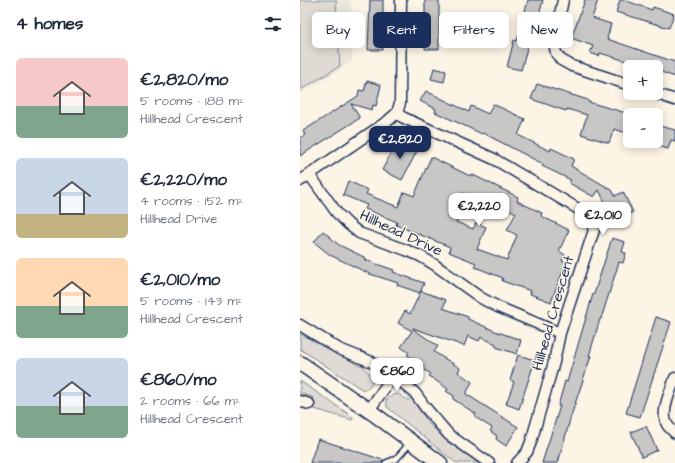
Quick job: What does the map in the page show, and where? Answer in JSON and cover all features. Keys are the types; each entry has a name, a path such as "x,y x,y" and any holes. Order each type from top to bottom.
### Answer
{"main road":[{"path":"300,363 412,441 432,460"}],"street":[{"path":"300,181 397,113 400,103 401,0"},
{"path":"563,0 554,42 556,53 561,60 572,66 623,83"},
{"path":"663,96 675,100"},
{"name":"Hillhead Crescent","path":"397,113 494,159 580,210 589,217 594,230 560,333 554,362 531,442 527,452 517,463"},
{"name":"Hillhead Drive","path":"309,174 337,212 359,233 420,256 498,308 560,333"},
{"path":"300,325 339,349 372,362 393,376 415,393 449,435 489,463"},
{"path":"369,410 393,376"},
{"path":"675,378 665,410 665,418 668,426 675,433"}],"lane":[{"path":"386,463 396,459 412,441"}],"shaded area":[{"path":"300,0 351,0 351,12 312,12 312,48 352,48 352,62 300,94"},
{"path":"300,0 336,0 337,12 312,12 312,48 339,48 340,66 300,90"},
{"path":"300,334 359,365 364,365 363,367 371,376 371,385 364,390 360,388 300,349"},
{"path":"300,381 353,417 352,420 311,408 314,398 300,393"},
{"path":"398,394 408,400 411,398 430,425 448,442 480,463 456,463 387,407 386,400 393,395"}],"building":[{"path":"370,0 383,0 383,12 373,12 373,48 383,48 383,50 368,50"},
{"path":"425,0 439,0 439,49 425,49 431,48 431,12 425,12"},
{"path":"528,0 543,0 540,12 525,12"},
{"path":"585,0 598,0 592,18 611,24 607,39 675,62 675,77 663,73 663,60 623,60 600,53 599,56 590,53 593,46 573,39 573,33"},
{"path":"620,0 652,10 653,7 674,14 669,28 616,12"},
{"path":"514,40 517,41 517,48 527,48 521,70 507,67"},
{"path":"434,68 446,71 444,82 431,79"},
{"path":"367,81 381,85 376,106 373,105 372,110 351,104 360,118 300,156 300,138 305,135 303,131 358,96 359,90 364,91"},
{"path":"537,84 588,100 588,102 623,112 623,132 614,129 609,143 581,134 587,115 567,109 566,111 531,99"},
{"path":"426,91 469,112 471,106 488,114 493,104 525,119 518,135 550,151 551,148 574,159 571,166 612,190 615,196 623,192 633,212 614,221 599,190 594,197 569,183 571,180 542,166 543,164 483,133 482,134 435,112 436,109 420,101"},
{"path":"663,127 675,130 675,141 671,140 668,149 663,148"},
{"path":"399,139 418,149 402,180 382,170"},
{"path":"431,157 470,176 471,174 518,197 517,201 542,213 541,216 569,230 559,251 565,255 562,261 566,263 551,302 530,294 531,291 502,281 503,278 475,267 476,263 449,252 450,247 396,225 397,222 365,209 367,205 343,195 348,181 368,190 366,194 398,207 404,192 414,196","holes":["463,193 480,201 475,210 486,215 493,201 516,213 507,230 517,235 507,260 477,249 486,227 476,223 473,229 456,222 459,216 453,213"]},
{"path":"323,231 339,245 366,258 365,260 394,270 393,272 424,283 420,293 397,285 398,283 370,274 330,255 314,242"},
{"path":"612,238 625,242 622,252 626,253 623,263 619,262 600,319 589,356 591,356 571,416 558,463 542,463 560,406 558,406 565,381 567,382 593,294"},
{"path":"421,291 446,300 443,308 468,317 468,319 495,331 521,340 517,354 496,347 496,344 481,337 479,341 468,336 464,346 413,328 438,346 434,352 460,368 458,372 472,382 466,394 518,427 506,446 496,439 497,436 490,431 492,428 475,417 476,414 453,399 454,396 446,391 448,389 429,376 431,374 423,369 424,366 407,355 409,353 401,347 412,331 398,323 405,311 410,314"},
{"path":"656,317 671,322 640,417 626,413"},
{"path":"518,355 535,360 519,409 506,404 514,382 510,380"},
{"path":"646,426 657,450 642,457 631,432"},
{"path":"318,439 383,460 382,463 310,463"}]}
